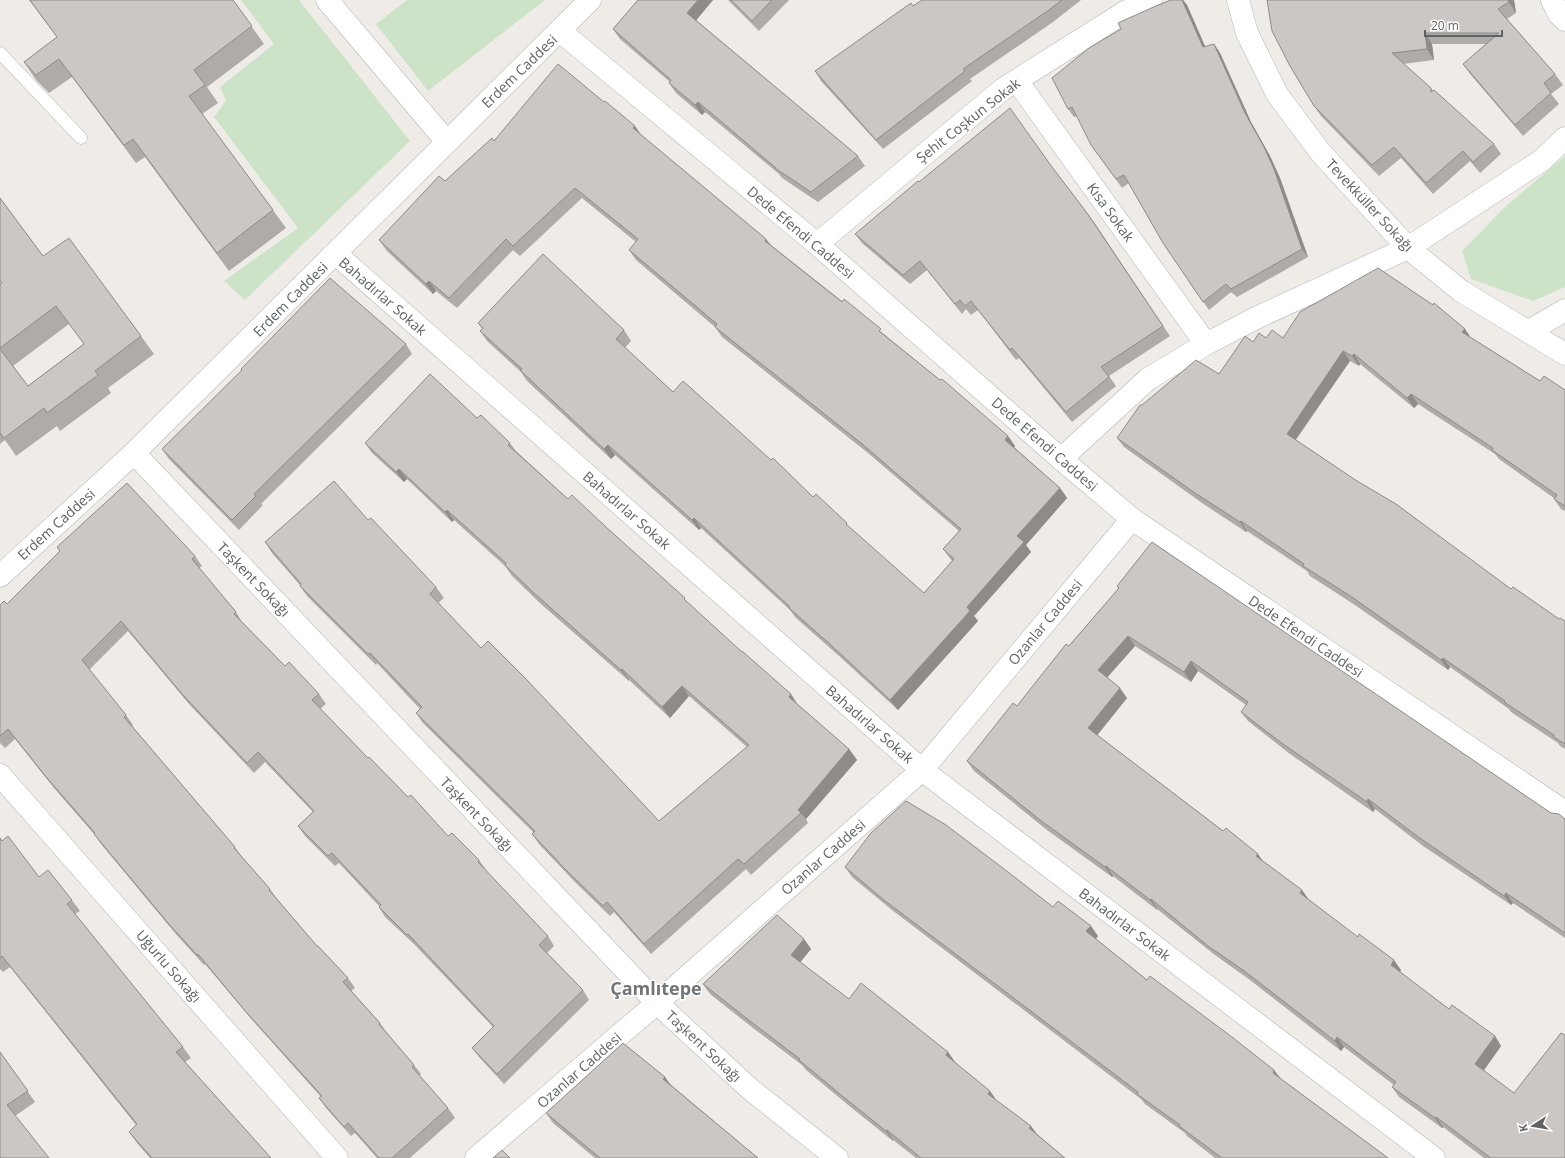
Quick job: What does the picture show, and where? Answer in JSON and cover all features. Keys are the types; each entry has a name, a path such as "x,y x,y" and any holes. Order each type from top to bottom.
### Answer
{"street":[{"path":"327,0 447,142"},
{"name":"Erdem Caddesi","path":"0,576 134,453 590,0"},
{"name":"Şehit Coşkun Sokak","path":"817,244 1003,89 1125,12 1151,0"},
{"name":"Tevekküller Sokağı","path":"1238,0 1247,33 1277,94 1321,153 1408,248 1461,291 1565,354"},
{"path":"1552,0 1559,14 1565,20"},
{"name":"Dede Efendi Caddesi","path":"560,31 817,244 1061,459 1132,519 1565,812"},
{"name":"Kısa Sokak","path":"1017,81 1206,344"},
{"path":"1061,459 1148,379 1206,344 1258,317 1408,248 1542,160 1565,138"},
{"name":"Bahadırlar Sokak","path":"336,254 922,770 1434,1158"},
{"path":"1529,331 1565,310"},
{"name":"Taşkent Sokağı","path":"134,453 657,1003 750,1089 837,1158"},
{"name":"Ozanlar Caddesi","path":"476,1158 657,1003 922,770 1132,519"},
{"name":"Uğurlu Sokağı","path":"0,775 337,1158"}],"lane":[{"path":"0,53 81,138"}],"green space":[{"path":"241,0 299,0 410,141 245,300 224,281 298,228 214,117 226,101 220,87 274,44"},
{"path":"407,0 545,0 428,91 376,24"},
{"path":"1565,156 1565,287 1533,301 1471,279 1462,251 1507,205"}],"building":[{"path":"30,0 233,0 252,26 194,70 205,85 189,96 273,210 217,253 133,139 124,145 59,59 36,75 24,62 57,37"},
{"path":"638,0 698,0 687,13 858,156 811,192 775,168 698,102 695,105 669,83 671,80 613,29"},
{"path":"731,0 772,0 752,21"},
{"path":"922,0 1062,0 963,69 965,71 876,140 815,71 911,3 913,6"},
{"path":"1171,0 1182,0 1203,47 1214,44 1245,113 1264,147 1274,169 1302,249 1231,289 1226,284 1203,302 1163,243 1124,175 1116,179 1091,145 1072,107 1068,109 1052,78 1089,48 1121,29 1118,23"},
{"path":"1267,0 1508,0 1509,2 1498,9 1555,74 1544,83 1551,93 1515,125 1463,64 1499,33 1425,33 1427,49 1392,53 1431,88 1431,92 1434,90 1494,144 1473,162 1463,151 1426,183 1394,147 1372,165 1314,106 1290,66 1272,31"},
{"path":"558,64 635,126 633,128 766,239 765,241 842,302 844,299 881,329 879,331 940,380 942,379 1008,436 1005,440 1060,488 1017,536 1024,542 967,607 970,611 890,700 789,608 790,607 694,518 692,520 608,445 604,449 520,370 522,369 480,331 483,328 478,323 543,254 624,330 616,339 673,392 683,381 771,460 773,458 813,497 816,494 847,523 846,524 924,593 954,559 943,549 961,529 861,443 715,327 717,324 629,250 638,239 575,188 513,246 506,239 449,298 429,281 426,284 379,240 439,176 445,181 492,138 494,141"},
{"path":"1010,108 1087,213 1163,326 1101,367 1109,377 1066,412 1012,348 1010,350 971,301 965,306 960,300 955,304 920,261 903,275 855,234 918,181 919,182"},
{"path":"0,198 43,256 69,238 141,336 95,371 98,375 47,413 44,408 4,438 0,433 0,349 28,386 84,344 56,306 0,348 0,284 2,283 0,280"},
{"path":"1378,268 1433,305 1434,303 1465,329 1462,332 1540,381 1544,376 1565,390 1565,506 1554,499 1557,495 1492,450 1493,448 1411,394 1407,398 1354,354 1352,356 1343,351 1287,434 1357,481 1396,504 1511,589 1513,587 1559,619 1560,618 1565,621 1565,744 1443,658 1441,660 1349,595 1303,566 1304,564 1241,521 1240,522 1195,493 1117,438 1140,405 1142,405 1196,360 1219,374 1245,336 1253,342 1259,333 1266,338 1272,330 1283,338 1300,312"},
{"path":"330,278 406,344 254,494 256,496 232,520 162,449 242,370 241,369"},
{"path":"430,374 477,418 481,415 510,443 508,445 568,499 572,495 742,652 791,694 789,697 849,749 798,810 801,813 744,864 738,859 644,944 607,902 603,906 565,869 532,834 535,831 416,713 422,707 370,653 368,654 300,586 301,584 265,542 334,481 368,520 371,518 436,587 430,594 481,648 488,641 528,681 659,821 749,745 682,686 662,707 622,669 621,670 534,593 505,565 506,563 447,510 445,512 399,469 396,472 365,443"},
{"path":"127,483 195,556 192,559 236,612 234,614 285,666 289,662 319,694 312,700 408,797 411,795 448,836 452,833 479,860 478,862 548,936 539,945 583,990 497,1074 472,1048 494,1026 408,934 407,935 379,907 381,905 332,853 328,856 298,826 314,811 258,752 247,763 182,694 121,621 82,660 126,715 124,717 317,946 348,978 343,982 380,1023 379,1024 414,1065 412,1067 448,1108 392,1158 379,1158 348,1123 344,1127 319,1098 322,1096 246,1012 198,954 197,955 168,923 8,729 0,736 0,605 4,601 7,604 60,551 57,547"},
{"path":"1152,542 1551,813 1559,814 1565,819 1565,933 1506,893 1504,896 1417,836 1368,799 1367,802 1283,744 1241,712 1248,702 1191,661 1184,672 1128,636 1098,670 1120,688 1088,728 1223,831 1226,828 1258,854 1256,856 1302,890 1300,893 1358,937 1359,934 1394,960 1391,965 1449,1009 1452,1005 1495,1036 1475,1064 1514,1093 1561,1033 1565,1035 1565,1158 1491,1158 1436,1117 1435,1118 1392,1087 1396,1082 1337,1037 1335,1041 1243,970 1208,946 1151,899 1150,900 1106,866 1105,867 1040,820 967,761 1013,703 1017,706 1066,644 1069,646 1119,588 1117,586"},
{"path":"906,801 946,825 1053,907 1058,901 1091,926 1086,931 1147,980 1150,976 1274,1070 1273,1073 1388,1158 1222,1158 1137,1094 1138,1092 884,900 845,867 871,833"},
{"path":"8,836 39,877 48,870 72,900 67,904 183,1047 176,1052 271,1158 152,1158 129,1132 137,1124 2,956 0,958 0,838 2,841"},
{"path":"777,915 804,939 791,955 849,999 861,983 948,1052 946,1055 990,1091 988,1094 1031,1126 1029,1128 1065,1158 921,1158 846,1099 799,1060 800,1059 703,984"},
{"path":"623,1043 665,1077 663,1079 758,1158 600,1158 546,1113"},
{"path":"0,1052 28,1091 7,1105 49,1158 0,1158"},
{"path":"502,1150 510,1158 493,1158"}],"district":[{"name":"Çamlıtepe","path":"656,988"}]}
